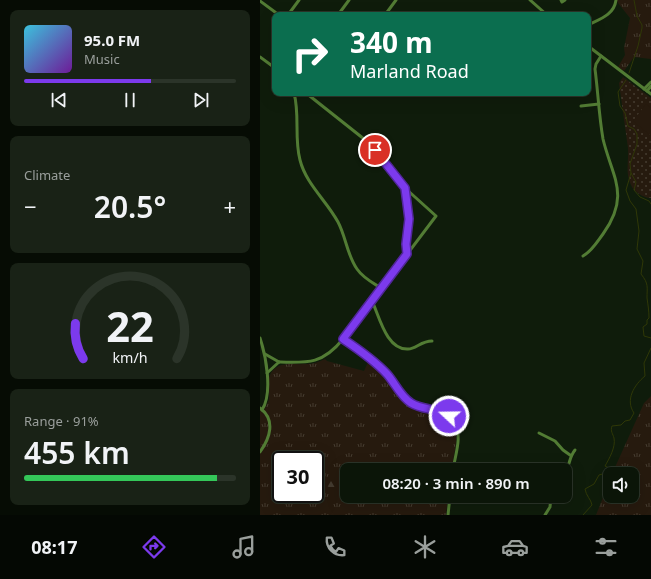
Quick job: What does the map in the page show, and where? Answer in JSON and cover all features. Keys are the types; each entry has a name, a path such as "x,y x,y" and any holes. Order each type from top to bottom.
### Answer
{"street":[{"path":"290,12 299,0"},
{"path":"340,12 349,0"},
{"path":"387,12 396,0"},
{"path":"530,0 544,12"},
{"path":"561,0 562,2 565,0"},
{"path":"591,23 609,14 614,8 616,0"},
{"path":"260,1 275,12"},
{"path":"591,48 651,94"},
{"path":"583,256 589,252 608,227 617,203 618,185 603,139 595,69 596,64 602,56"},
{"path":"260,57 272,66"},
{"path":"646,90 651,82"},
{"path":"646,90 651,86"},
{"path":"294,96 297,112 298,152 305,174 337,221 353,264 366,278 381,288"},
{"path":"265,354 279,362 302,363 318,360 329,354 343,339 436,216 405,188 373,147 310,96"},
{"path":"581,106 599,104"},
{"path":"405,188 409,219 406,244 407,254"},
{"path":"372,301 385,332 396,345 409,349 423,342 432,341"},
{"path":"260,338 265,354 267,373 267,399 261,409 266,414 270,429 268,439 260,452"},
{"path":"343,339 381,367 401,394 411,403 449,416 458,430 453,463"},
{"path":"267,373 279,362"},
{"path":"539,433 555,442 570,455"},
{"path":"569,463 570,455 575,450"},
{"path":"448,515 449,503"},
{"path":"545,515 551,503"}],"green space":[{"path":"617,0 651,0 651,59 634,57 624,71 618,67 625,55 624,48 630,18"},
{"path":"623,77 651,98 651,198 643,196 634,190 628,176 628,148 619,83"},
{"path":"646,104 651,108 651,136 633,121"},
{"path":"325,359 327,361 364,371 369,360 386,374 409,403 418,408 444,415 451,420 456,435 453,463 340,463 340,503 447,503 446,515 260,515 260,410 263,412 269,400 269,377 276,368 284,364 316,363"},
{"path":"651,396 651,515 596,515 603,498 603,503 639,503 639,467 615,467 644,403"},
{"path":"324,476 340,481 340,490 324,486"}],"waterway":[{"path":"629,73 642,28 637,16 634,0"},
{"path":"626,80 618,92 620,106 625,113 628,126 634,129 637,134 637,144 630,164 631,173 626,190 630,201 636,209 639,231 637,249 643,261 641,274 647,286 649,313 647,324 643,327 644,336 651,338"},
{"path":"631,173 636,182 634,190 640,197 649,201 651,204"},
{"path":"583,515 592,505 585,489 594,484 599,475 606,473 611,469 605,466 612,453 614,445 614,438 611,429 612,426 621,425 625,421 630,420 634,413 630,403 632,393 637,384 645,376 644,363 651,348"}],"route":[{"path":"375,150 405,188 409,219 406,244 407,254 343,339 381,367 401,394 411,403 436,410 449,416"}]}
